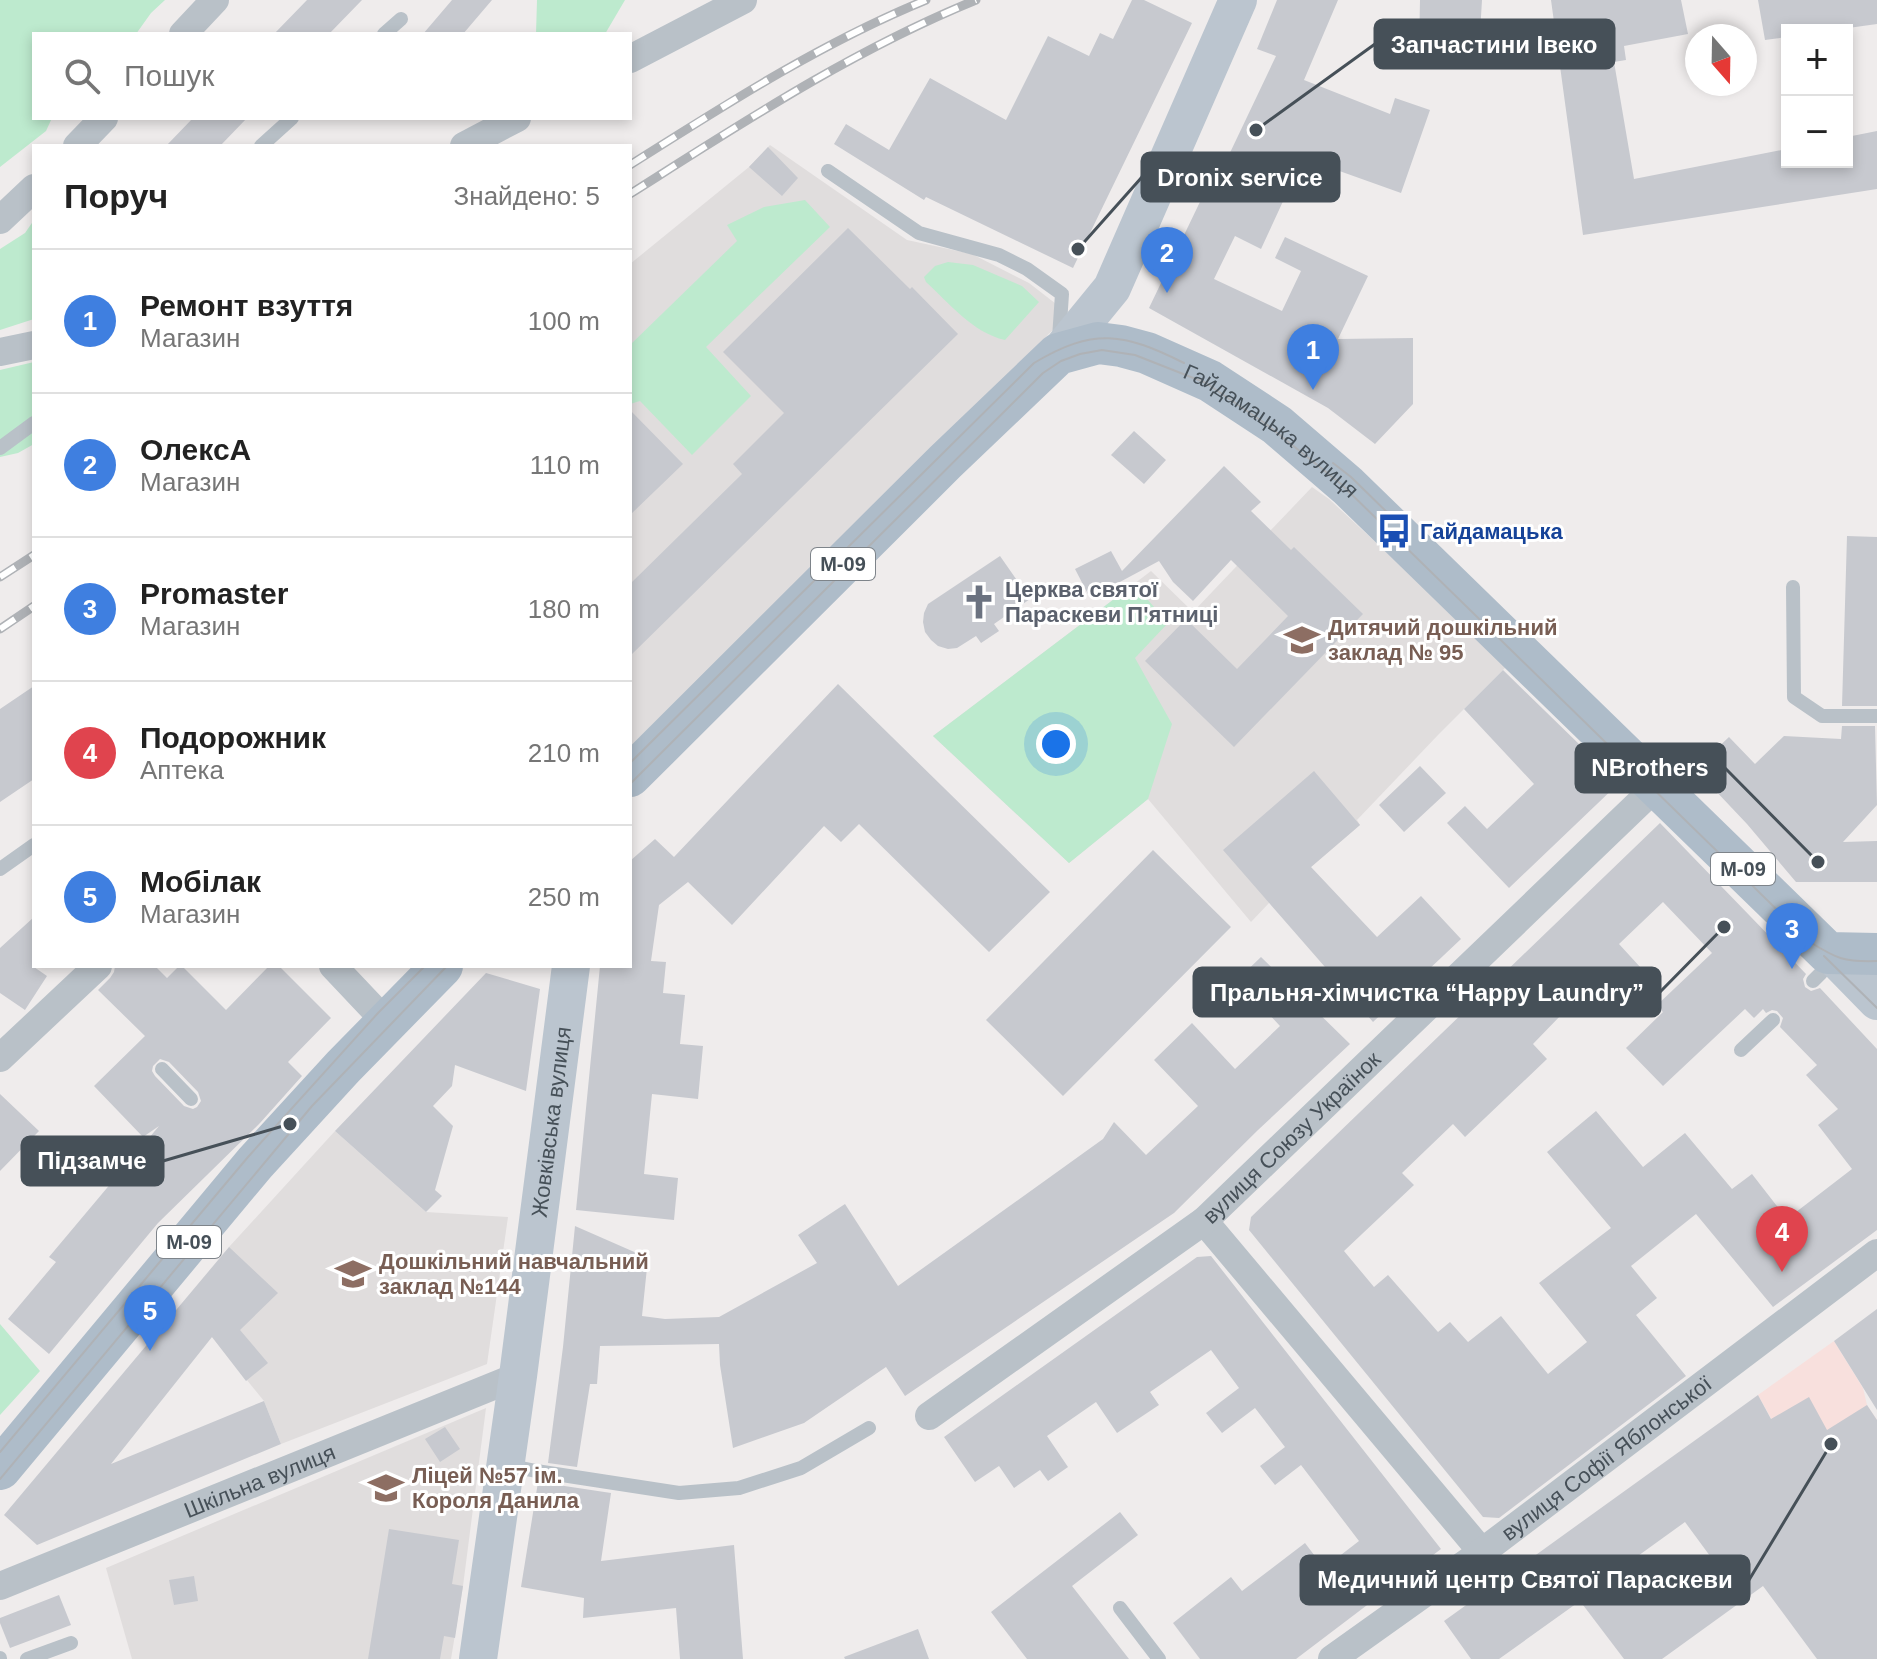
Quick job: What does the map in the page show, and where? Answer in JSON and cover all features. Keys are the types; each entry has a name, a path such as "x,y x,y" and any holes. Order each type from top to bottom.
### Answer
{"main road":[{"name":"Гайдамацька вулиця","path":"1058,354 1098,343 1147,353 1210,381 1277,425 1348,486 1657,786 1820,967"},
{"name":"М-09","path":"632,774 1058,354"},
{"path":"1820,967 1877,954"},
{"name":"М-09","path":"0,1469 249,1157 440,968"}],"street":[{"path":"185,32 215,0"},
{"path":"632,58 743,0"},
{"path":"1058,354 1112,288 1238,0"},
{"path":"79,144 102,120"},
{"path":"468,144 513,120"},
{"path":"0,220 32,190"},
{"path":"0,352 32,345"},
{"name":"вулиця Союзу Українок","path":"1482,1552 1204,1221 1657,786"},
{"name":"Гайдамацька вулиця","path":"1820,967 1835,958 1877,1001"},
{"path":"0,1058 96,968"},
{"path":"335,968 386,1022"},
{"name":"Жовківська вулиця","path":"478,1659 571,968"},
{"path":"929,1416 1204,1221"},
{"name":"вулиця Софії Яблонської","path":"1332,1659 1482,1552 1877,1253"},
{"name":"Шкільна вулиця","path":"0,1586 518,1376"}],"lane":[{"path":"386,32 401,19"},
{"path":"263,144 290,120"},
{"path":"828,171 919,233 999,255 1027,269 1062,294 1058,354"},
{"path":"0,448 32,424"},
{"path":"1793,587 1794,697 1822,716 1877,716"},
{"path":"0,869 32,846"},
{"path":"1741,1050 1773,1020"},
{"path":"162,1069 191,1099"},
{"path":"505,1465 679,1493 739,1488 801,1468 869,1428"},
{"path":"1120,1608 1159,1659"},
{"path":"27,1659 71,1643"}],"shaded area":[{"path":"770,145 907,240 972,254 1029,283 1069,314 632,745 632,262 749,167"},
{"path":"1312,487 1329,499 1508,665 1357,820 1360,825 1251,922 1148,799 1069,863 933,736 1151,571 1193,612"},
{"name":"Дошкільний навчальний заклад №144","path":"335,1131 426,1212 508,1217 487,1364 281,1444 264,1401 212,1337 229,1247"},
{"path":"1834,1341 1863,1388 1867,1405 1877,1420 1804,1477 1758,1395"},
{"name":"Ліцей №57 ім. Короля Данила","path":"486,1408 451,1659 132,1659 106,1568"}],"green space":[{"path":"0,0 165,0 137,32 32,32 32,120 51,120 46,131 0,167"},
{"path":"537,0 625,0 606,32 536,32"},
{"path":"805,200 830,227 706,347 751,396 692,455 640,401 632,403 632,343 737,241 727,225 764,207"},
{"path":"32,223 32,320 0,330 0,249 25,233"},
{"path":"948,262 973,265 1022,286 1039,302 1005,340 993,336 962,316 926,282 924,277 935,266"},
{"path":"32,362 32,445 18,453 0,457 0,370"},
{"path":"1134,584 1168,623 1135,658 1172,724 1148,799 1069,863 933,736"},
{"path":"0,1324 40,1371 0,1415"}],"building":[{"path":"307,0 362,0 331,32 276,32"},
{"path":"452,0 492,0 465,32 425,32"},
{"path":"1132,0 1144,0 1192,23 1073,268 926,197 924,200 834,144 846,124 889,150 930,78 1006,120 1048,36 1089,56 1100,33 1113,39"},
{"path":"1277,0 1338,0 1304,80 1390,114 1395,98 1430,110 1401,193 1303,158 1261,249 1235,236 1214,279 1282,311 1301,271 1275,258 1285,237 1368,276 1338,339 1413,338 1413,404 1375,444 1328,408 1149,308 1222,156 1227,159 1276,56 1257,49"},
{"path":"1420,0 1482,0 1479,50 1419,51"},
{"path":"1551,0 1681,0 1685,35 1624,46 1626,60 1614,62 1634,179 1781,150 1781,168 1853,168 1853,136 1877,131 1877,189 1583,235"},
{"path":"1758,0 1877,0 1877,24 1853,27 1853,24 1781,24 1781,38 1765,40"},
{"path":"191,120 245,120 222,144 168,144"},
{"path":"768,147 798,178 782,196 749,167"},
{"path":"848,228 958,334 632,654 632,582 742,474 733,464 784,413 723,352"},
{"path":"632,412 683,464 632,513"},
{"path":"1134,431 1166,460 1144,484 1111,455"},
{"path":"1224,466 1261,502 1251,511 1291,550 1294,547 1363,614 1234,747 1145,661 1186,619 1237,669 1288,616 1231,560 1193,601 1173,582 1159,561 1090,598 1075,569 1111,551 1122,571"},
{"path":"1847,536 1877,537 1877,706 1842,706"},
{"name":"Церква святої Параскеви П'ятниці","path":"1000,556 1030,599 994,624 999,631 981,643 976,636 957,648 938,646 925,632 923,622 928,604"},
{"path":"1503,670 1619,783 1509,888 1447,823 1465,806 1487,829 1534,784 1464,709"},
{"path":"838,684 1050,892 989,952 859,824 841,842 824,826 732,925 688,882 659,905 651,961 666,962 663,993 685,995 680,1044 703,1046 698,1099 652,1094 644,1174 678,1178 674,1220 576,1210 600,968 632,968 632,859 655,839 674,857"},
{"path":"32,687 32,780 0,802 0,709"},
{"path":"1842,726 1875,726 1877,805 1843,842 1877,841 1877,882 1796,882 1695,769 1729,737 1755,764 1784,736 1841,739"},
{"path":"1420,766 1446,793 1404,832 1379,805"},
{"path":"1314,771 1360,825 1311,867 1377,937 1421,896 1461,939 1373,1022 1223,850"},
{"path":"1660,823 1806,974 1803,979 1805,987 1811,991 1820,988 1877,1049 1877,1230 1773,1307 1696,1214 1631,1266 1657,1298 1636,1315 1686,1376 1499,1518 1483,1517 1249,1230 1251,1217","holes":["1663,902 1712,953 1656,1006 1663,1012 1626,1048 1663,1086 1745,1009 1754,1018 1763,1009 1766,1013 1777,1011 1783,1018 1780,1027 1817,1065 1806,1075 1838,1109 1818,1125 1852,1169 1787,1219 1752,1174 1732,1189 1685,1133 1643,1167 1596,1111 1547,1152 1611,1228 1539,1283 1587,1342 1548,1374 1501,1316 1468,1342 1450,1322 1438,1332 1388,1275 1374,1287 1344,1251 1414,1185 1402,1173 1453,1124 1465,1137 1547,1059 1533,1044 1594,981 1611,998 1641,968 1619,944"]},
{"path":"1153,850 1231,927 1063,1096 986,1020"},
{"path":"32,919 32,968 47,976 25,1010 0,993 0,948"},
{"path":"1261,957 1350,1044 1174,1213 905,1396 886,1367 804,1423 733,1448 719,1344 600,1346 597,1384 590,1384 577,1467 548,1463 575,1226 648,1258 642,1316 665,1319 719,1317 817,1263 798,1235 845,1204 898,1286 1103,1139 1114,1122 1146,1155 1198,1106 1154,1060 1192,1023 1235,1069 1280,1026 1237,980"},
{"path":"115,968 157,968 167,978 177,968 184,968 226,1010 267,968 281,968 331,1018 288,1062 302,1076 260,1123 158,1223 49,1354 8,1319 56,1262 49,1257 159,1126 143,1137 94,1086 145,1036 98,990","holes":["160,1059 169,1062 198,1092 201,1101 197,1107 184,1106 155,1076 153,1066"]},
{"path":"486,973 540,989 526,1091 455,1065 452,1086 433,1106 453,1126 435,1190 442,1196 426,1212 335,1131"},
{"path":"0,1094 39,1131 0,1171"},
{"path":"229,1247 278,1293 240,1330 268,1363 246,1381 212,1337 111,1464 264,1401 281,1444 37,1545 4,1515"},
{"path":"1211,1256 1441,1549 1296,1659 1200,1659 1173,1623 1231,1577 1242,1591 1305,1543 1324,1568 1359,1541 1301,1465 1275,1485 1260,1466 1285,1447 1255,1408 1222,1433 1206,1413 1239,1388 1211,1350 1150,1392 1159,1405 1117,1433 1096,1402 1047,1436 1068,1467 1048,1481 1040,1470 1014,1488 999,1466 975,1482 944,1437 1197,1257"},
{"path":"1877,1309 1877,1410 1834,1341"},
{"path":"1758,1395 1771,1419 1809,1397 1827,1430 1867,1405 1877,1420 1877,1659 1817,1659 1763,1586 1662,1659 1624,1659 1580,1601 1499,1659 1471,1659 1444,1621","holes":["1685,1522 1710,1556 1649,1601 1624,1566"]},
{"path":"445,1427 460,1449 440,1462 425,1439"},
{"path":"538,1482 611,1493 601,1561 734,1545 743,1659 680,1659 676,1608 583,1618 584,1598 521,1587"},
{"path":"1120,1512 1138,1535 1072,1586 1129,1659 1027,1659 991,1612"},
{"path":"389,1529 459,1540 452,1584 463,1586 455,1638 444,1636 440,1659 368,1659"},
{"path":"194,1576 198,1601 174,1605 169,1580"},
{"path":"59,1595 71,1625 10,1648 0,1618"},
{"path":"918,1629 929,1659 844,1657"}],"tram line":[{"path":"632,761 1034,363 1074,344 1109,338 1144,345 1184,363"},
{"path":"632,782 1043,373 1061,361 1102,350 1135,355 1206,383 1266,424 1341,484 1810,942 1841,958 1877,961"},
{"path":"1333,463 1398,523"},
{"path":"1824,956 1877,1008"},
{"path":"0,1452 248,1157 378,1013 423,968"},
{"path":"0,1479 312,1106 445,968"}],"railway":[{"path":"632,164 811,55 926,0"},
{"path":"632,193 842,65 976,0"},
{"path":"0,577 32,556"},
{"path":"0,629 32,607"}],"place":[{"name":"Запчастини Івеко","path":"1256,130"},
{"name":"Dronix service","path":"1078,249"},
{"name":"ОлексА","path":"1167,293"},
{"name":"Ремонт взуття","path":"1313,390"},
{"name":"Гайдамацька","path":"1394,531"},
{"name":"Церква святої Параскеви П'ятниці","path":"979,602"},
{"name":"Дитячий дошкільний заклад № 95","path":"1302,640"},
{"name":"NBrothers","path":"1818,862"},
{"name":"Пральня-хімчистка “Happy Laundry”","path":"1724,927"},
{"name":"Promaster","path":"1792,969"},
{"name":"Підзамче","path":"290,1124"},
{"name":"Подорожник","path":"1782,1272"},
{"name":"Дошкільний навчальний заклад №144","path":"353,1274"},
{"name":"Мобілак","path":"150,1351"},
{"name":"Медичний центр Святої Параскеви","path":"1831,1444"},
{"name":"Ліцей №57 ім. Короля Данила","path":"386,1488"}]}
